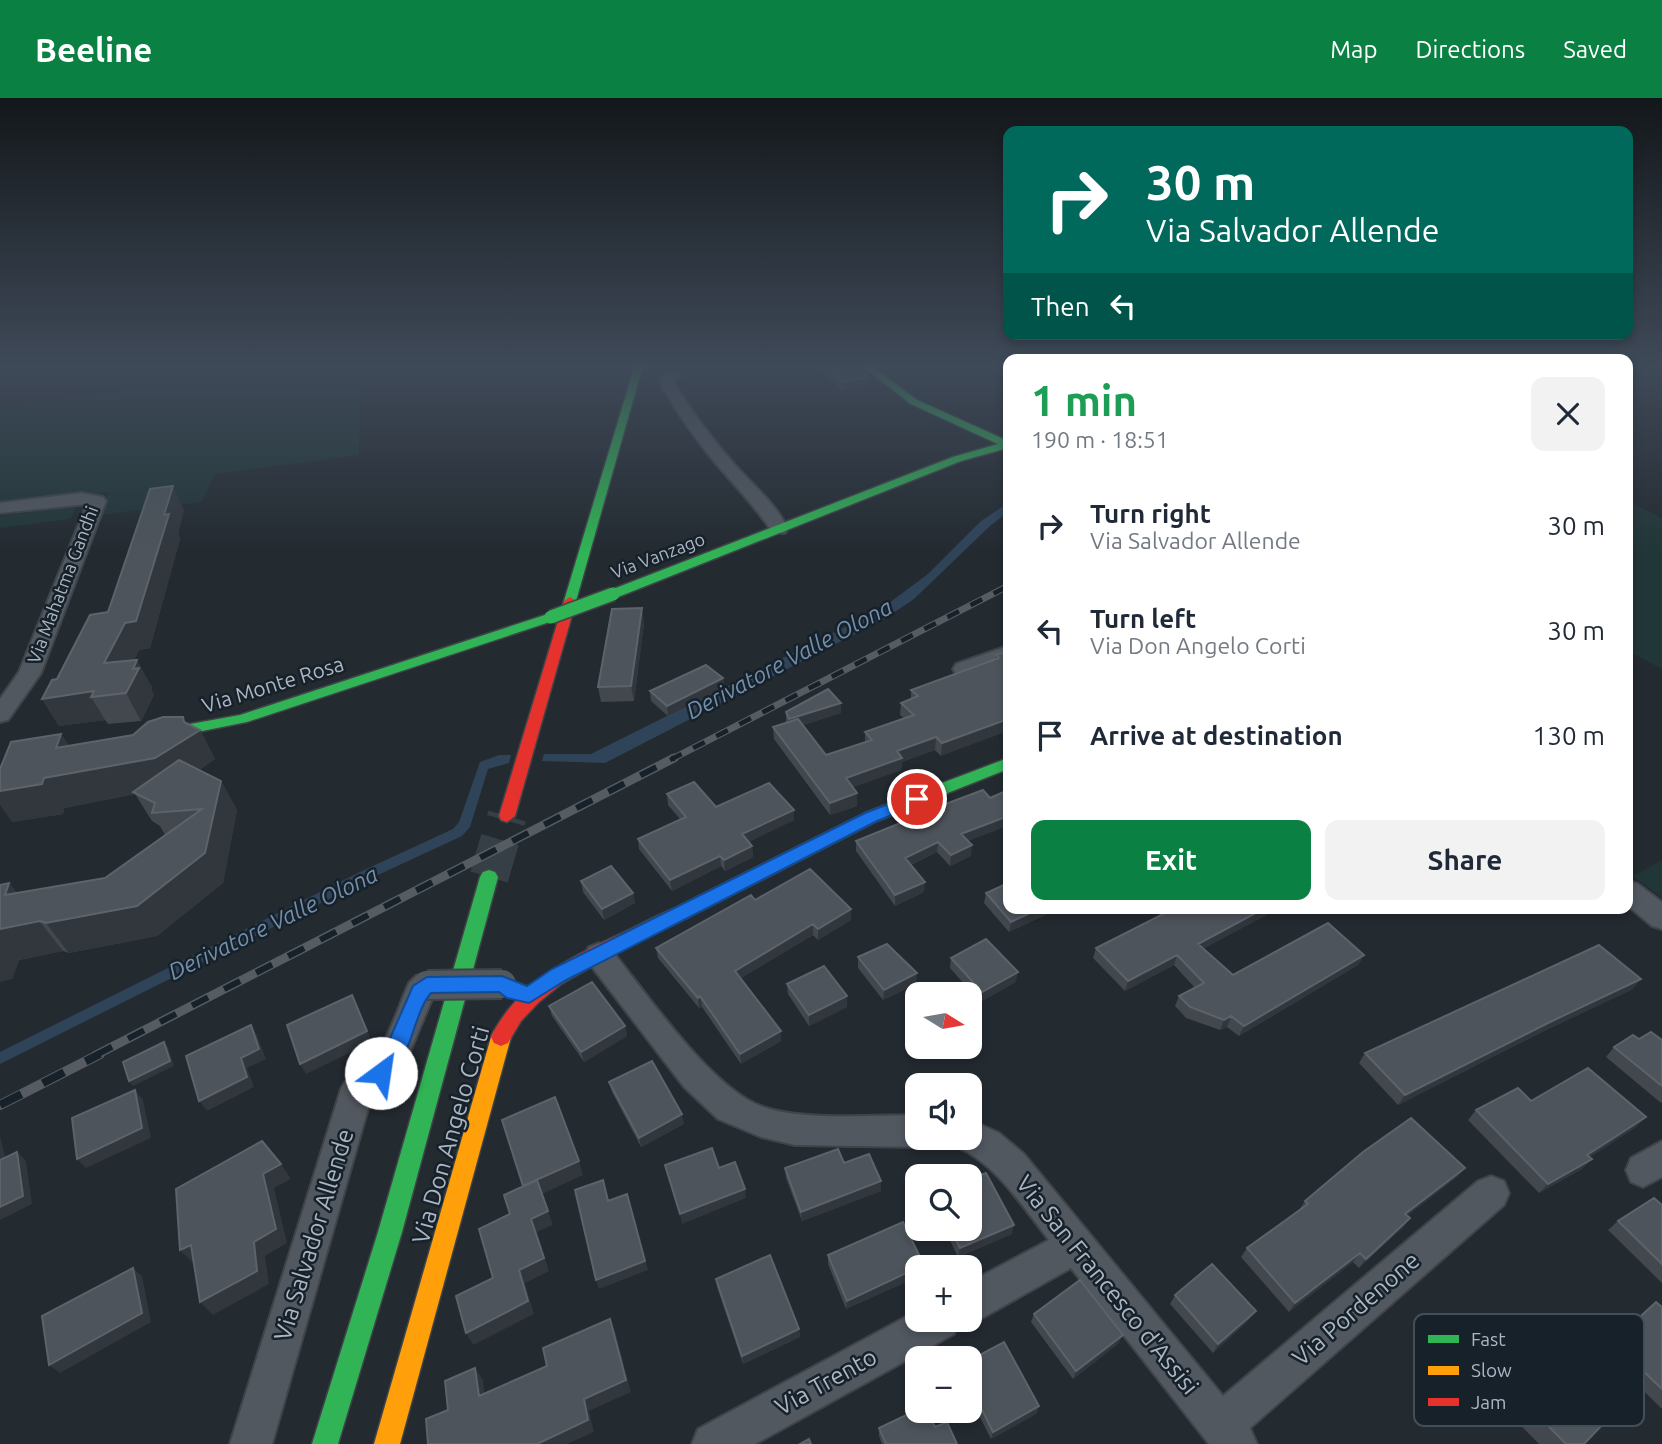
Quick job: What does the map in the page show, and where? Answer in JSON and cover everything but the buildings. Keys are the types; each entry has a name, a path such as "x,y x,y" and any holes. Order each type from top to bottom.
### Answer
{"street":[{"path":"508,816 621,428"},
{"path":"697,428 719,457 774,518 779,529"},
{"path":"968,428 1003,443"},
{"name":"Via Vanzago","path":"551,617 957,459 1003,446"},
{"name":"Via Mahatma Gandhi","path":"0,508 81,498 97,501 30,673 0,715"},
{"name":"Via Monte Rosa","path":"130,739 242,719 551,617"},
{"path":"964,668 1003,654"},
{"name":"Via Don Angelo Corti","path":"387,1444 499,1042 512,1016 516,990 559,975 871,817 1003,765"},
{"path":"325,1444 390,1232 489,877"},
{"path":"1633,895 1662,918"},
{"path":"599,955 695,1077 730,1108 761,1122 795,1129 905,1131"},
{"name":"Via Salvador Allende","path":"251,1444 357,1089 381,1073 393,1056 420,992 427,985 516,990"},
{"name":"Via San Francesco d'Assisi","path":"982,1142 1006,1160 1228,1435"},
{"name":"Via Pordenone","path":"1228,1435 1491,1193"},
{"path":"982,1296 1076,1245"},
{"name":"Via Trento","path":"713,1444 918,1332"}],"green space":[{"path":"0,428 359,428 359,455 215,474 202,502 102,515 108,492 0,505"},
{"path":"1633,504 1662,518 1662,669 1633,654"},
{"path":"75,508 71,519 0,528 0,516"},
{"path":"1662,860 1662,898 1633,876"}],"water":[{"name":"Derivatore Valle Olona","path":"1003,506 1003,516 914,599 886,618 605,763 542,761 544,754 591,754 881,609 928,574 981,521"},
{"name":"Derivatore Valle Olona","path":"499,755 511,755 509,763 488,769 470,827 462,836 365,881 0,1064 0,1052 360,872 453,829 459,822 480,762"}],"tunnel":[{"path":"489,877 507,816"}],"railway":[{"path":"670,760 1003,589"},
{"path":"96,1055 674,758"},
{"path":"0,1105 100,1054"}],"traffic: fast":[{"path":"570,601 621,428"},
{"path":"970,428 1003,443"},
{"path":"613,594 957,459 1003,446"},
{"path":"551,617 613,594"},
{"path":"152,736 242,719 551,617"},
{"path":"914,800 1003,765"},
{"path":"325,1444 390,1232 489,877"}],"traffic: slow":[{"path":"681,913 871,817 914,800"},
{"path":"387,1444 501,1037"}],"traffic: jam":[{"path":"507,816 570,601"},
{"path":"501,1037 514,1015 532,996 555,979 579,963 681,913"}],"route":[{"path":"381,1073 393,1056 420,992 427,985 502,984 514,992 529,995 559,975 871,817 917,799"}]}
